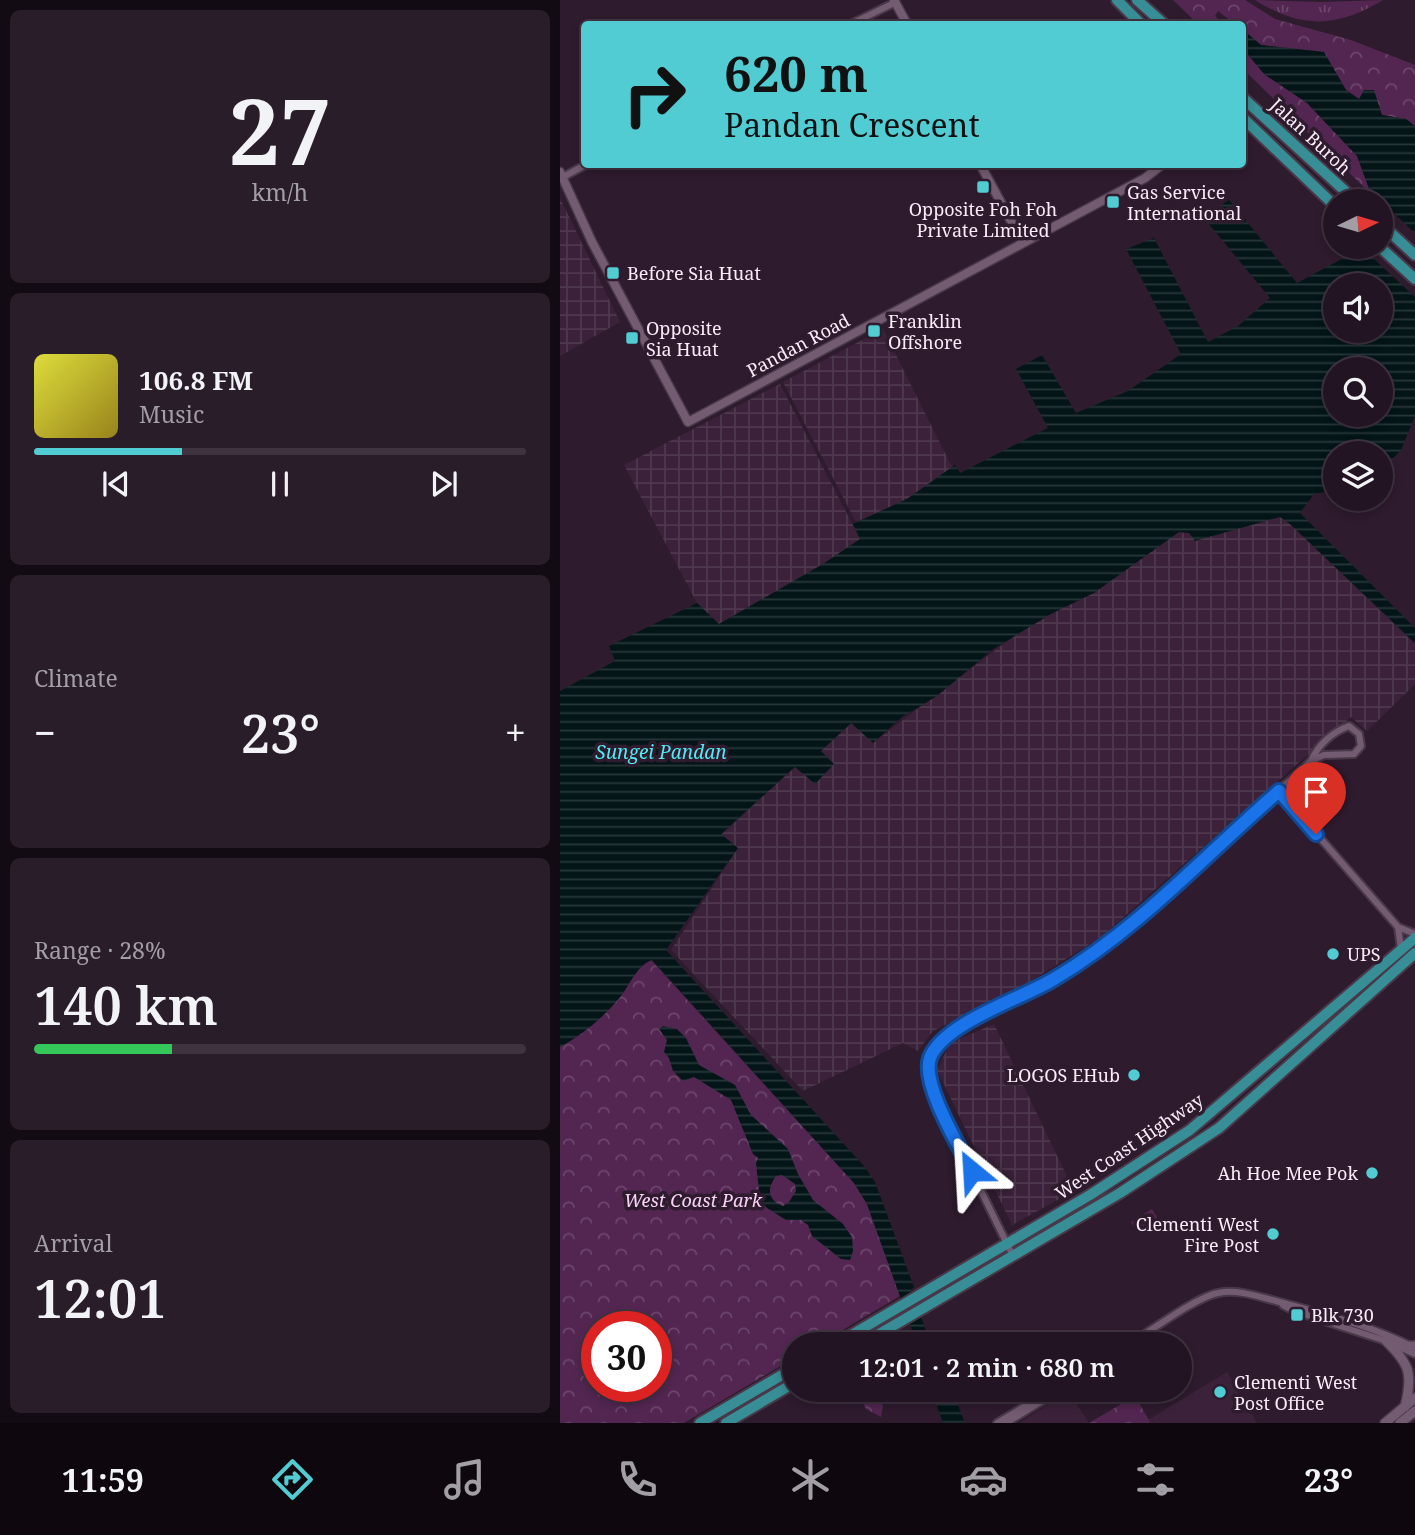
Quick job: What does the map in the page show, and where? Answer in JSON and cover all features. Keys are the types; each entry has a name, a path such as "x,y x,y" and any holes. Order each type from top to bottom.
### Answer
{"highway":[{"path":"1116,0 1139,21"},
{"path":"1137,0 1161,21"},
{"name":"Jalan Buroh","path":"1246,101 1343,189"},
{"name":"Jalan Buroh","path":"1246,121 1323,195"},
{"path":"1393,235 1415,255"},
{"path":"1393,259 1415,279"},
{"name":"West Coast Highway","path":"857,1332 1090,1195 1180,1137 1211,1114 1415,936"},
{"name":"West Coast Highway","path":"883,1332 1120,1194 1198,1144 1415,953"},
{"path":"1301,1037 1303,1043 1311,1046"},
{"path":"701,1423 782,1375"},
{"path":"726,1423 782,1390"}],"main road":[{"path":"1386,1341 1408,1366 1410,1384 1405,1407"},
{"path":"1385,1423 1415,1398"},
{"path":"1400,1423 1415,1411"}],"street":[{"path":"857,21 895,1 905,21"},
{"name":"Pandan Road","path":"581,166 561,174 592,242 688,422 1146,178 1158,168"},
{"path":"982,168 1023,243"},
{"path":"1013,1256 932,1091 928,1067 938,1043 950,1032 1047,983 1108,944 1152,908 1311,761 1324,755 1354,754 1361,746 1359,734 1349,726 1338,730 1317,749 1311,761"},
{"path":"1279,791 1398,927 1415,936"},
{"path":"1398,927 1401,951"},
{"path":"1148,1332 1203,1298 1219,1292 1239,1292 1295,1305 1371,1328 1414,1348"},
{"path":"1279,1302 1294,1311 1414,1348"},
{"path":"997,1423 1032,1402"},
{"path":"1006,1423 1040,1402"}],"shaded area":[{"path":"560,198 620,322 560,356"},
{"path":"883,329 952,467 907,499 856,522 783,382"},
{"path":"780,384 860,539 823,564 719,624 697,603 624,465"},
{"path":"1280,517 1415,644 1415,684 1367,731 1351,717 1101,937 1026,984 933,1031 918,1051 903,1043 803,1091 671,950 738,848 721,835 795,766 821,751 852,723 874,742 1035,620 1179,532 1189,533"},
{"path":"994,1024 1074,1191 1012,1225 937,1070 950,1043"},
{"path":"1227,1372 1257,1423 1143,1423 1178,1402 1192,1402 1192,1393"},
{"path":"1051,1402 1075,1402 1089,1423 1019,1423"}],"green space":[{"path":"1173,0 1245,0 1275,19 1351,40 1415,65 1415,126 1406,119 1382,115 1346,90 1324,52 1261,45 1246,32 1246,21 1231,21 1218,11 1215,16 1220,21 1195,21"},
{"path":"1255,0 1383,0 1350,16 1319,21 1288,16"},
{"path":"1246,53 1264,74 1307,103 1357,156 1369,189 1366,189 1246,72"},
{"name":"West Coast Park","path":"651,960 854,1183 867,1204 900,1296 839,1332 782,1332 782,1365 684,1423 560,1423 560,1047 607,1012 637,971"},
{"path":"1152,1209 1160,1222 1138,1234 1131,1222"},
{"path":"862,1402 881,1402 883,1406 881,1417 866,1409"},
{"path":"1125,1402 1138,1402 1150,1422 1148,1423 1089,1423"}],"water":[{"name":"Sungei Pandan","path":"1246,32 1261,45 1324,52 1346,90 1359,99 1364,90 1374,90 1382,115 1406,119 1415,126 1415,416 1401,450 1393,458 1393,441 1323,441 1323,492 1314,494 1300,513 1415,628 1415,643 1280,517 1195,541 1189,533 1179,532 1094,593 1051,614 992,650 937,696 902,717 873,743 851,723 821,751 834,764 815,784 795,767 721,834 738,848 666,950 864,1166 875,1182 914,1287 911,1290 927,1332 913,1332 867,1204 854,1183 652,960 637,971 620,997 600,1019 560,1047 560,691 615,661 609,646 697,603 719,624 823,564 860,539 853,524 907,499 955,465 960,473 1048,428 1016,369 1042,355 1076,413 1128,391 1181,354 1126,249 1154,238 1208,342 1238,326 1270,298 1203,217 1229,200 1297,283 1342,259 1393,259 1393,189 1369,189 1357,156 1307,103 1264,74 1246,52"},
{"path":"663,1026 677,1029 686,1038 699,1065 735,1085 751,1115 788,1149 813,1200 843,1224 852,1237 853,1251 850,1260 841,1259 812,1236 808,1225 801,1220 786,1220 760,1200 756,1163 758,1158 753,1154 731,1100 694,1077 683,1081 673,1071 664,1052 667,1040 659,1029","holes":["782,1175 795,1184 796,1191 783,1206 771,1197 770,1189 776,1176"]},
{"path":"935,1402 957,1402 965,1423 943,1423"}],"pier":[{"path":"1393,212 1415,233 1415,297 1393,277 1393,273 1389,273 1374,259 1393,259"}],"place":[{"name":"Opposite Foh Foh Private Limited","path":"983,187"},
{"name":"Gas Service International","path":"1113,202"},
{"name":"Before Sia Huat","path":"613,273"},
{"name":"Franklin Offshore","path":"874,331"},
{"name":"Opposite Sia Huat","path":"632,338"},
{"name":"UPS","path":"1333,954"},
{"name":"LOGOS EHub","path":"1134,1075"},
{"name":"Ah Hoe Mee Pok","path":"1372,1173"},
{"name":"Clementi West Fire Post","path":"1273,1234"},
{"name":"Blk 730","path":"1297,1315"},
{"name":"Clementi West Post Office","path":"1220,1392"}],"route":[{"path":"972,1171 929,1084 930,1059 943,1038 959,1027 1056,978 1123,933 1279,791 1316,834"}]}
